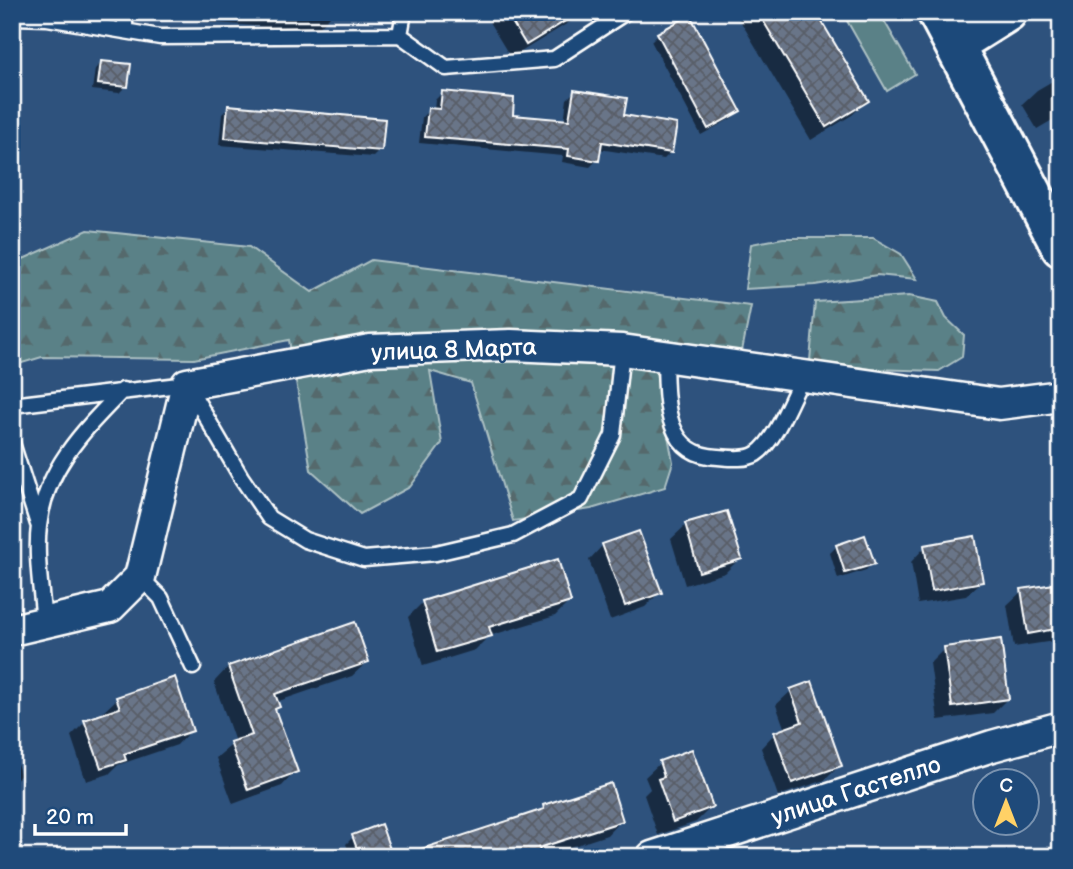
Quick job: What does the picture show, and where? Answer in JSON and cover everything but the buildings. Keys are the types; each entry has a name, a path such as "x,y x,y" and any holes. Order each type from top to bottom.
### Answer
{"street":[{"path":"1007,12 947,28 1061,247"},
{"name":"улица 8 Марта","path":"187,384 370,350 511,345 622,350 999,404 1061,396"},
{"path":"12,629 44,624 110,607 140,577 187,384"},
{"name":"улица Гастелло","path":"652,857 992,746 1061,727"}],"lane":[{"path":"125,12 125,31"},
{"path":"400,35 404,12"},
{"path":"12,17 47,18 160,37 400,35 446,68 554,59 626,12"},
{"path":"12,405 187,384 241,477 269,518 305,540 364,559 436,553 513,535 581,499 613,435 622,350"},
{"path":"665,356 666,388 672,428 689,450 710,457 738,458 755,455 772,437 803,376"},
{"path":"39,526 52,479 73,445 80,434 124,390"},
{"path":"12,443 39,526 44,624"},
{"path":"140,577 161,598 193,667"}],"green space":[{"path":"842,12 879,12 915,74 887,91"},
{"path":"88,230 249,247 312,292 371,260 751,306 741,356 651,346 673,462 665,487 591,509 513,521 471,383 430,371 442,443 410,487 360,514 311,470 289,340 194,359 42,357 12,366 12,264"},
{"path":"783,238 873,238 901,254 917,279 877,275 815,285 745,289 751,244"},
{"path":"909,296 938,302 946,318 964,335 962,357 939,371 871,369 810,361 815,302"}]}
